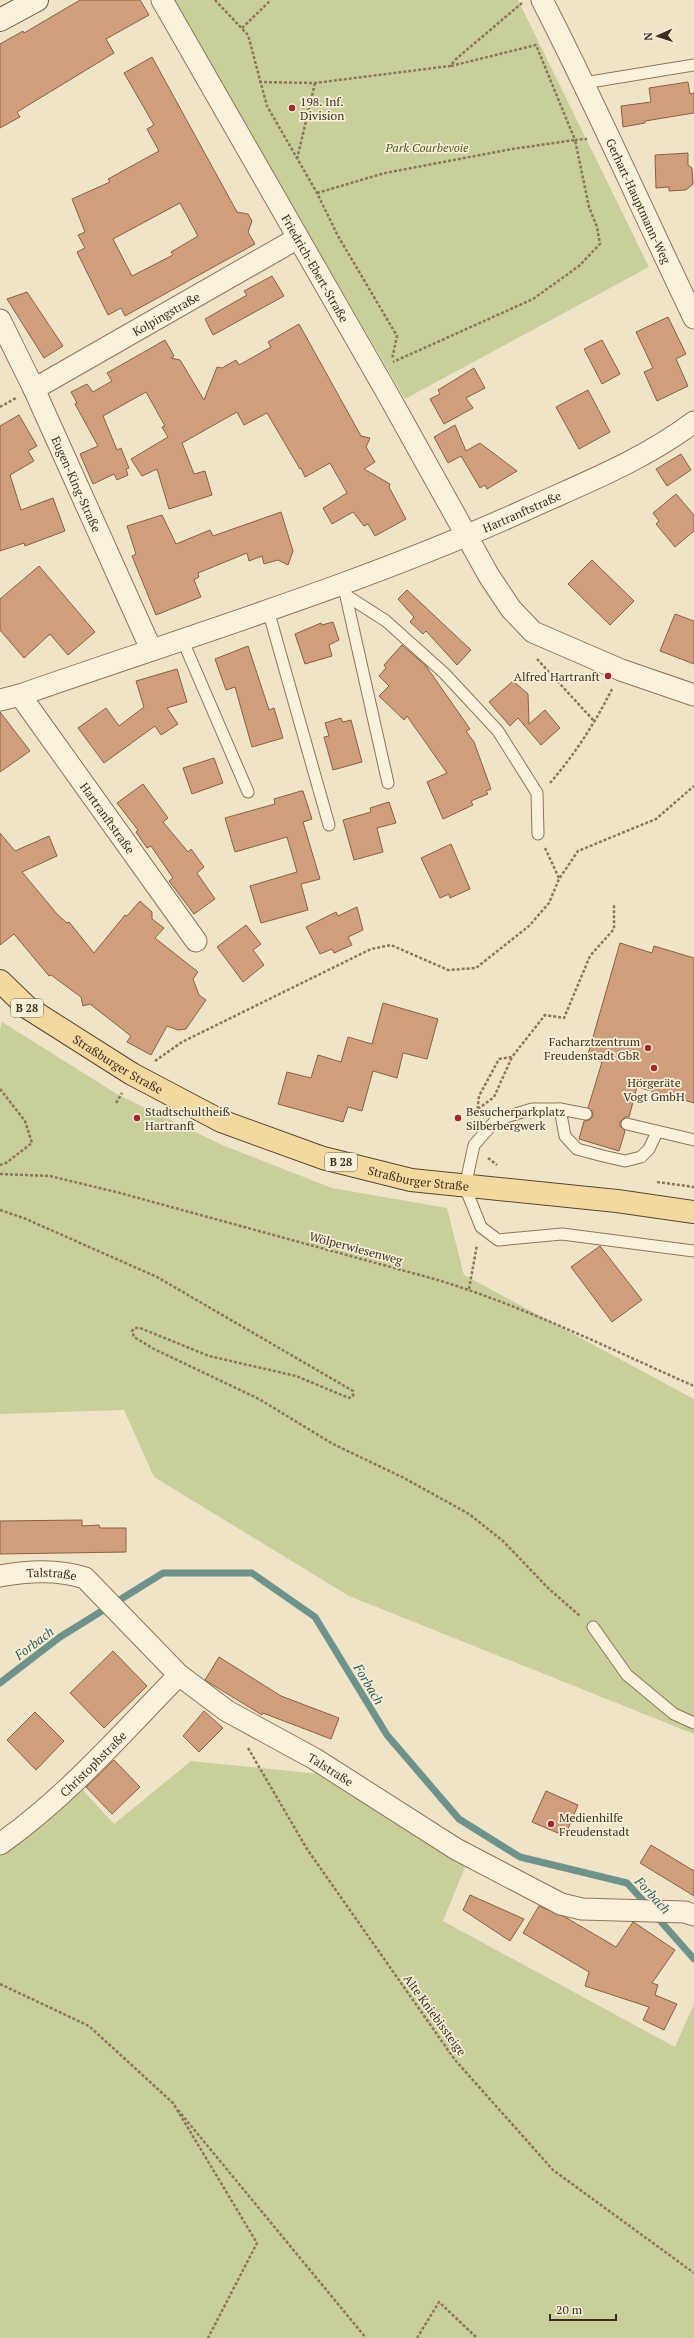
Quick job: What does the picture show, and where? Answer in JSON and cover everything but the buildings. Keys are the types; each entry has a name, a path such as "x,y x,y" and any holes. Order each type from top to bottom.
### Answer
{"main road":[{"path":"0,20 37,0"},
{"name":"Straßburger Straße","path":"0,981 28,1008 58,1029 132,1074 221,1121 323,1158 411,1180 609,1200 694,1212"}],"street":[{"name":"Friedrich-Ebert-Straße","path":"162,0 386,391 467,537 511,609 533,632"},
{"name":"Gerhart-Hauptmann-Weg","path":"542,0 584,83 694,318"},
{"name":"Kolpingstraße","path":"34,389 298,238"},
{"name":"Eugen-King-Straße","path":"0,320 34,389 151,649"},
{"name":"Hartranftstraße","path":"196,941 10,697 268,610 344,590 467,537 629,464 672,439 694,422"},
{"path":"533,632 621,670 694,695"},
{"name":"Talstraße","path":"0,1575 49,1572 70,1573 85,1578 179,1676 227,1711 315,1759 456,1849 562,1904 582,1909 617,1908 689,1914"},
{"name":"Christophstraße","path":"0,1844 20,1830 67,1788 179,1676"}],"lane":[{"path":"584,83 694,65"},
{"path":"344,590 388,783"},
{"path":"344,590 386,621 444,673 498,731 537,793 538,834"},
{"path":"268,610 328,825"},
{"path":"182,639 248,792"},
{"path":"586,1114 560,1110 532,1109 496,1120 474,1146 465,1186 481,1227 498,1240 562,1234 694,1251"},
{"path":"560,1110 565,1136 577,1149 603,1156 625,1160 641,1157 649,1150 657,1132"},
{"path":"627,1124 694,1140"},
{"path":"593,1627 627,1675 674,1714 694,1723"}],"path":[{"path":"215,0 248,35 267,106 317,193 338,236 397,336 386,391"},
{"path":"242,28 271,0"},
{"path":"450,66 456,59 525,0"},
{"path":"260,82 315,83 450,66 536,45 574,140 589,207 598,227 600,244 579,266 533,300 392,362"},
{"path":"297,160 315,83"},
{"path":"317,193 385,173 512,149 574,140 608,137"},
{"path":"533,632 527,647 595,722"},
{"path":"537,793 564,768 595,722 621,670"},
{"path":"154,1062 182,1042 371,949 391,945 448,970 476,968 534,920 550,903 559,879 578,851 656,819 694,786"},
{"path":"538,834 559,879"},
{"path":"478,1110 494,1097 512,1057 545,1015 564,1018 590,956 614,929 614,904"},
{"path":"474,1146 480,1096 499,1059 512,1057"},
{"path":"0,1089 25,1121 32,1143 6,1163 0,1165"},
{"name":"Wölperwiesenweg","path":"0,1174 50,1176 113,1191 469,1290 537,1316 694,1386"},
{"path":"0,1210 26,1219 157,1277 353,1391 353,1396 349,1398 296,1376 209,1356 140,1328 135,1328 132,1331 134,1337 154,1349 259,1400 333,1444 404,1478 469,1514 503,1541 548,1588 593,1627"},
{"path":"469,1290 481,1227"},
{"name":"Alte Kniebissteige","path":"247,1747 307,1849 455,2060 553,2170 694,2273"},
{"path":"0,1984 89,2026 173,2103 366,2338"},
{"path":"173,2103 257,2244 208,2338"},
{"path":"417,2338 439,2302 477,2338"}],"green space":[{"name":"Park Courbevoie","path":"173,0 518,0 649,267 405,399"},
{"path":"2,1022 117,1094 222,1145 332,1188 447,1208 464,1275 694,1399 694,1734 349,1596 154,1477 124,1410 0,1414 0,1029"},
{"path":"191,1761 321,1774 466,1865 443,1921 675,2047 694,2004 694,2338 0,2338 0,1837 72,1778 114,1824"}],"waterway":[{"name":"Forbach","path":"0,1683 60,1637 163,1573 252,1573 315,1617 387,1735 459,1819 520,1857 627,1883 648,1906"},
{"name":"Forbach","path":"656,1916 694,1959"}],"place":[{"name":"198. Inf. Division","path":"292,108"},
{"name":"Alfred Hartranft","path":"608,676"},
{"name":"Facharztzentrum Freudenstadt GbR","path":"648,1048"},
{"name":"Hörgeräte Vogt GmbH","path":"654,1068"},
{"name":"Stadtschultheiß Hartranft","path":"137,1118"},
{"name":"Besucherparkplatz Silberbergwerk","path":"458,1118"},
{"name":"Medienhilfe Freudenstadt","path":"551,1824"}]}
